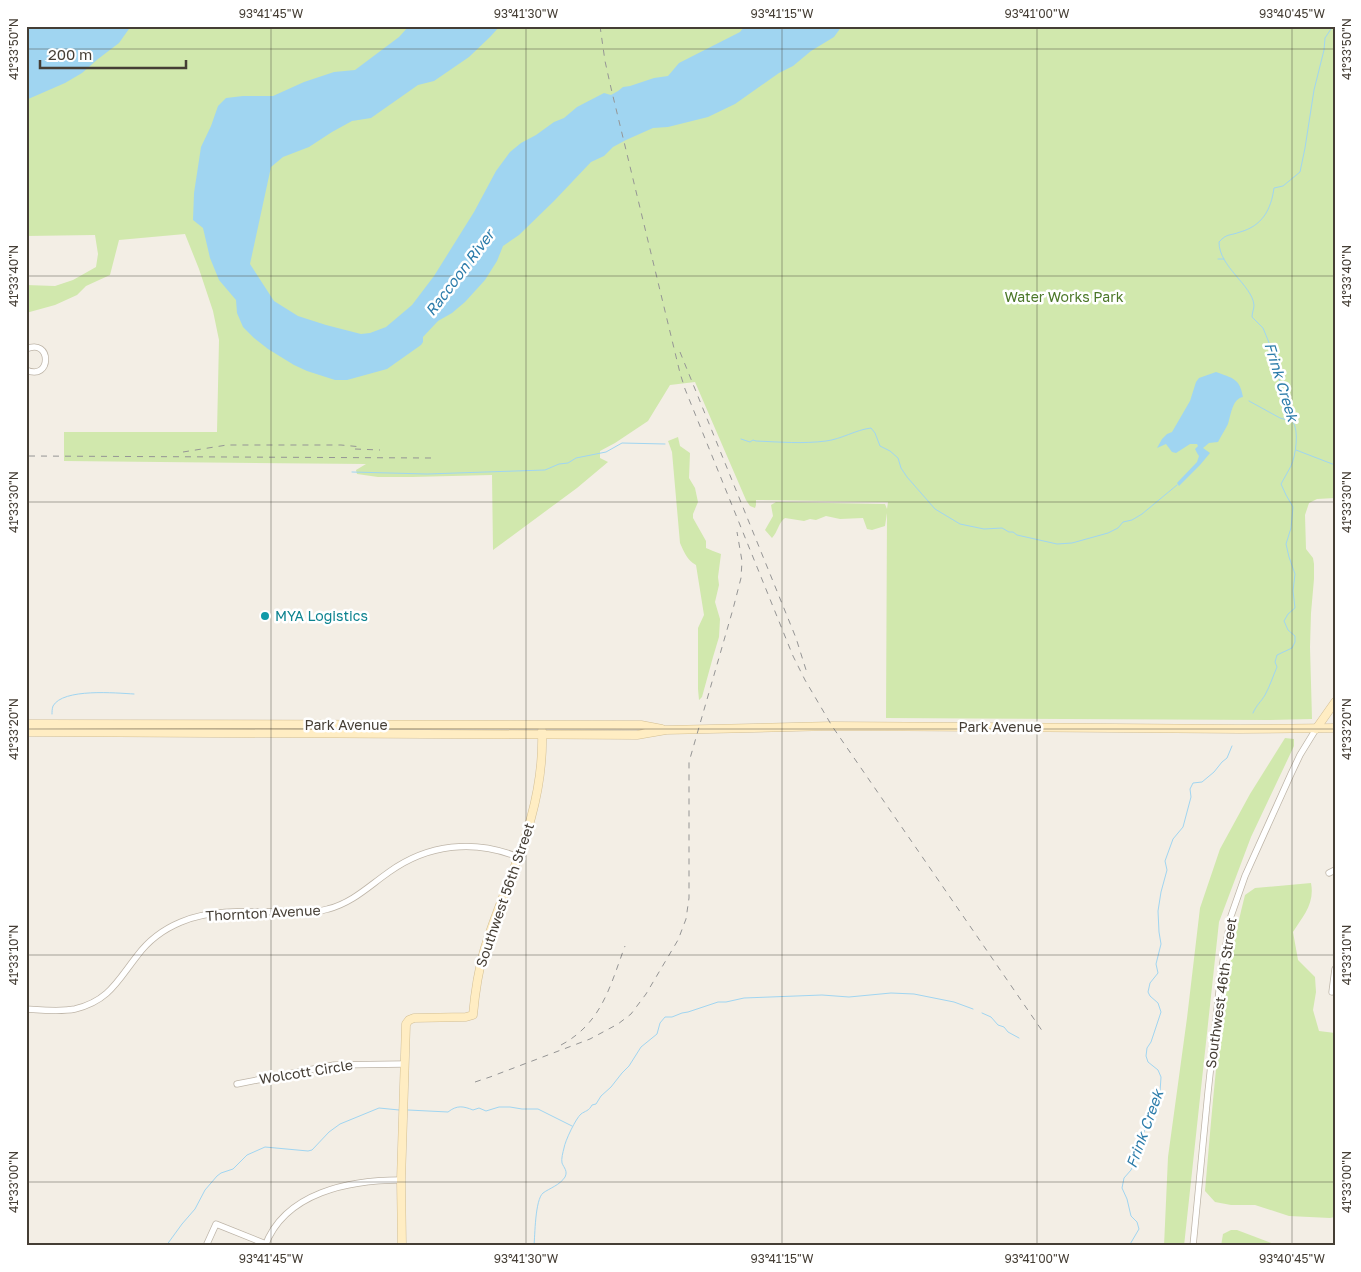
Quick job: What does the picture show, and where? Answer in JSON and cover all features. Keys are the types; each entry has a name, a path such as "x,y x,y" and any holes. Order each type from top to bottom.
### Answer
{"main road":[{"path":"1316,729 1335,702"},
{"name":"Park Avenue","path":"26,724 641,725 666,730"},
{"name":"Southwest 56th Street","path":"402,1246 401,1180 406,1024 414,1018 466,1017 472,1015 476,984 484,950 526,836 536,801 542,764 541,725"},
{"name":"Park Avenue","path":"26,732 637,735 666,730 826,726 1335,728"}],"street":[{"path":"26,348 32,346 40,348 46,354 46,363 41,370 33,372 26,370"},
{"name":"Southwest 46th Street","path":"1193,1246 1221,972 1231,916 1245,876 1288,781 1300,755 1316,729"},
{"name":"Thornton Avenue","path":"26,1009 68,1010 95,1002 111,990 137,955 153,939 172,926 191,918 219,913 326,910 352,899 391,870 407,861 442,849 466,846 478,847 502,850 518,857"},
{"path":"1332,992 1335,969"},
{"name":"Wolcott Circle","path":"237,1084 334,1065 404,1064"},
{"path":"206,1246 216,1224 265,1245 276,1226 297,1204 341,1186 362,1182 401,1180"}],"green space":[{"name":"Water Works Park","path":"114,26 1335,26 1335,498 1317,499 1309,503 1305,515 1306,549 1313,558 1314,564 1310,647 1312,719 886,718 887,513 885,526 872,530 867,529 863,518 840,519 826,516 816,520 804,521 785,518 772,538 765,530 773,516 771,505 776,502 885,504 887,509 888,502 756,500 755,508 750,506 695,382 670,385 648,421 600,451 600,458 608,462 577,488 493,550 492,475 378,477 357,474 356,470 366,464 64,461 64,432 217,432 219,340 213,311 185,234 119,240 110,275 86,286 77,295 55,305 26,313 26,285 55,286 73,280 96,267 98,254 95,235 26,236 26,85"},
{"path":"678,437 680,446 690,453 689,478 695,488 698,502 693,518 706,541 706,548 721,554 718,577 719,585 715,602 720,619 719,637 702,697 699,700 698,628 704,615 696,565 684,553 680,543 672,452 668,441"},
{"path":"1285,738 1294,739 1294,746 1251,837 1219,922 1184,1246 1164,1246 1168,1157 1200,908 1220,849 1250,794"},
{"path":"1311,883 1310,904 1293,932 1298,960 1315,977 1316,992 1313,1010 1319,1031 1335,1033 1335,1217 1330,1218 1289,1216 1255,1205 1231,1205 1215,1202 1205,1191 1215,1079 1229,968 1245,895 1255,888"},
{"path":"1231,1230 1237,1230 1279,1246 1221,1246 1223,1234"}],"water":[{"path":"26,26 131,26 119,43 82,73 65,83 26,100"},
{"name":"Raccoon River","path":"409,26 500,26 469,57 434,81 418,85 371,118 352,121 309,147 283,157 271,167 250,264 274,301 298,316 361,334 386,327 412,305 434,276 474,212 496,171 510,152 554,122 564,118 577,107 604,93 611,95 623,87 668,76 679,63 740,32 745,26 842,26 834,37 735,104 708,117 668,127 653,128 613,147 604,156 591,162 519,235 503,246 497,261 485,280 465,302 452,313 438,321 423,337 421,345 387,369 347,380 335,380 294,365 268,349 243,327 237,313 236,300 219,280 210,258 203,228 193,220 194,193 201,147 218,106 226,98 273,96 304,82 334,72 355,70 399,37"},
{"path":"1216,372 1237,382 1243,397 1239,398 1234,404 1228,424 1218,442 1209,443 1203,448 1210,453 1179,486 1177,483 1197,462 1199,456 1195,449 1198,446 1197,444 1190,444 1176,453 1172,452 1166,444 1157,448 1162,439 1172,432 1190,401 1199,378"}],"waterway":[{"name":"Frink Creek","path":"1253,713 1270,685 1277,667 1275,662 1277,655 1292,648 1295,642 1295,636 1288,630 1284,621 1295,608 1293,591 1295,574 1286,544 1291,528 1293,507 1281,484 1293,461 1296,431 1272,350 1263,328 1252,317 1254,305 1252,298 1248,290 1224,260 1219,242 1227,236 1254,226 1260,221 1271,203 1274,188 1283,186 1300,172 1325,38 1333,26"},
{"name":"Frink Creek","path":"1218,259 1224,259"},
{"path":"1249,401 1280,418 1291,421"},
{"path":"741,439 750,442 753,440 817,442 832,440 871,428 880,446 898,458 901,468 907,477 935,509 960,524 984,529 1002,528 1017,535 1057,544 1072,543 1108,533 1118,528 1123,522 1132,520 1142,514 1177,485"},
{"path":"352,472 427,474 545,470 559,464 568,463 576,458 606,452 622,443 665,444"},
{"path":"1296,450 1335,465"},
{"path":"52,714 53,706 67,696 90,693 134,694"},
{"name":"Frink Creek","path":"1129,1246 1139,1229 1137,1222 1131,1216 1122,1188 1124,1178 1131,1170 1138,1155 1140,1142 1160,1092 1161,1077 1158,1070 1148,1062 1146,1056 1147,1048 1151,1042 1161,1012 1158,1003 1148,992 1150,983 1158,973 1156,964 1161,944 1158,911 1167,870 1165,861 1173,839 1183,827 1191,797 1190,789 1193,783 1202,782 1214,772 1227,758 1232,746"},
{"path":"534,1246 540,1197 563,1180 566,1175 562,1156 566,1140 579,1116 596,1104 601,1096 611,1087 629,1066 641,1047 657,1034 660,1023 665,1017 672,1017 718,1002 744,998 822,995 849,997 891,993 914,994 954,1002 973,1009"},
{"path":"982,1013 991,1017 998,1025 1019,1038"},
{"path":"408,1110 448,1112 460,1107 473,1110 479,1108 486,1111 499,1107 538,1109 572,1126"},
{"path":"166,1246 195,1209 205,1190 217,1176 233,1169 247,1155 265,1147 312,1150 329,1132 340,1124 379,1108 399,1110"}],"railway":[{"path":"600,26 611,88 680,373 793,656 832,726 1043,1032"},
{"path":"680,352 796,638 807,673"},
{"path":"183,452 227,445 341,445 362,447"},
{"path":"355,449 380,450"},
{"path":"29,456 431,458"},
{"path":"475,1082 590,1039 618,1024 631,1014 646,994 678,940 686,919 689,898 689,762 741,578 742,561 737,532"},
{"path":"561,1045 575,1036 595,1015 609,989 625,946"}],"place":[{"name":"MYA Logistics","path":"265,616"}]}
